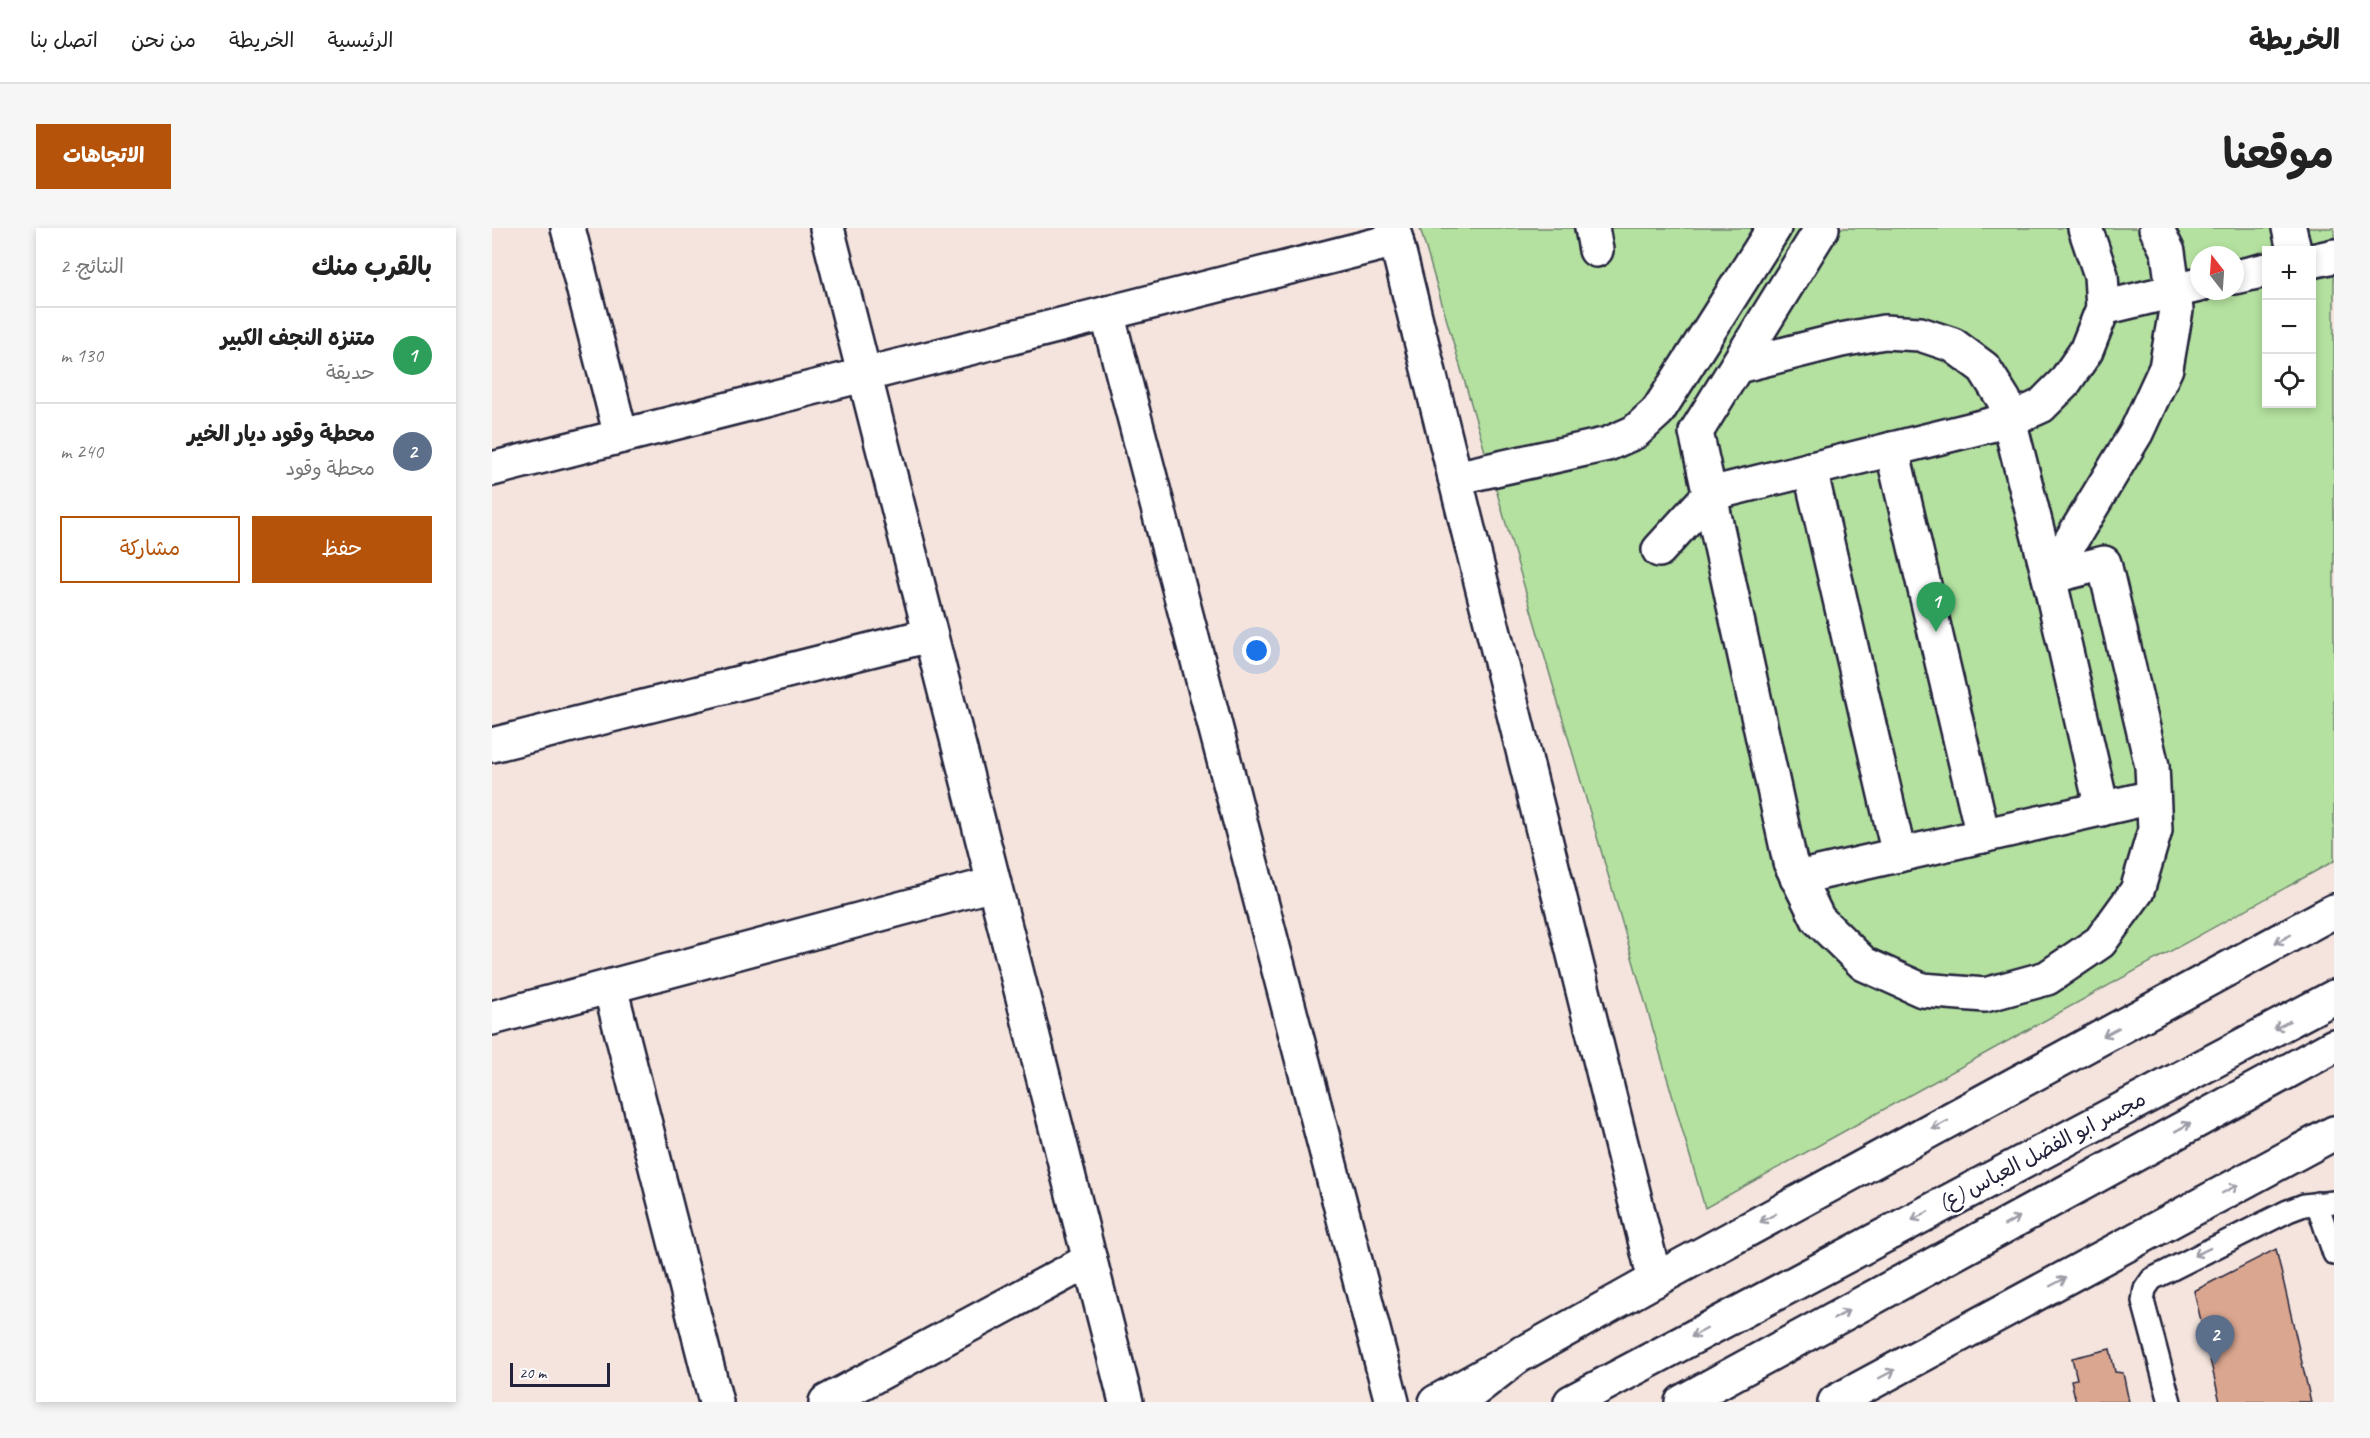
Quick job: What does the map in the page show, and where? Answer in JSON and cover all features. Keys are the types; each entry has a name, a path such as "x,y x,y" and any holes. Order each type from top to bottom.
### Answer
{"street":[{"path":"568,228 621,436"},
{"path":"827,228 1126,1402"},
{"path":"1455,478 1608,444 1635,432 1658,411 1774,228"},
{"path":"1822,228 1696,432 1790,862 1818,919 1864,964 1922,990 1985,995 2047,978 2100,942 2137,891 2155,830 2152,766 2104,563 2049,577"},
{"path":"1659,550 1710,494 2010,420 2041,406 2064,383 2086,351 2103,308 2101,274 2085,228"},
{"path":"2156,228 2186,288"},
{"path":"2289,228 2293,246"},
{"path":"492,469 1107,313 1394,234 1654,1280"},
{"path":"2316,260 2334,256"},
{"path":"2244,275 2262,271"},
{"path":"2103,308 2186,288"},
{"path":"2049,577 2136,433 2166,368 2176,310 2186,288"},
{"path":"1107,313 1392,1402"},
{"path":"1738,366 1841,340 1884,332 1920,333 1953,345 1984,368 2004,400 2010,420 2049,577 2102,809"},
{"path":"1892,449 1983,836"},
{"path":"1810,469 1899,855"},
{"path":"492,746 930,635"},
{"path":"1797,878 2153,797"},
{"path":"492,1018 993,884"},
{"path":"1436,1402 1654,1280 2334,911"},
{"path":"610,987 716,1402"},
{"name":"مجسر ابو الفضل العباس (ع)","path":"1571,1402 1750,1305 2334,998"},
{"path":"1682,1402 2334,1046"},
{"path":"1835,1402 2334,1133"},
{"path":"826,1402 1090,1260"},
{"path":"1459,1402 1522,1353"}],"lane":[{"path":"2170,1402 2144,1300 2145,1289 2152,1279 2271,1218 2304,1205 2325,1203 2334,1254"}],"green space":[{"path":"1420,228 2334,228 2334,861 1705,1208"}],"building":[{"path":"2276,1249 2311,1402 2220,1402 2194,1291"},
{"path":"2110,1349 2115,1372 2123,1373 2129,1402 2076,1402 2071,1380 2077,1379 2072,1358"}],"place":[{"name":"متنزه النجف الكبير","path":"1936,632"},
{"name":"محطة وقود ديار الخير","path":"2215,1365"}]}
